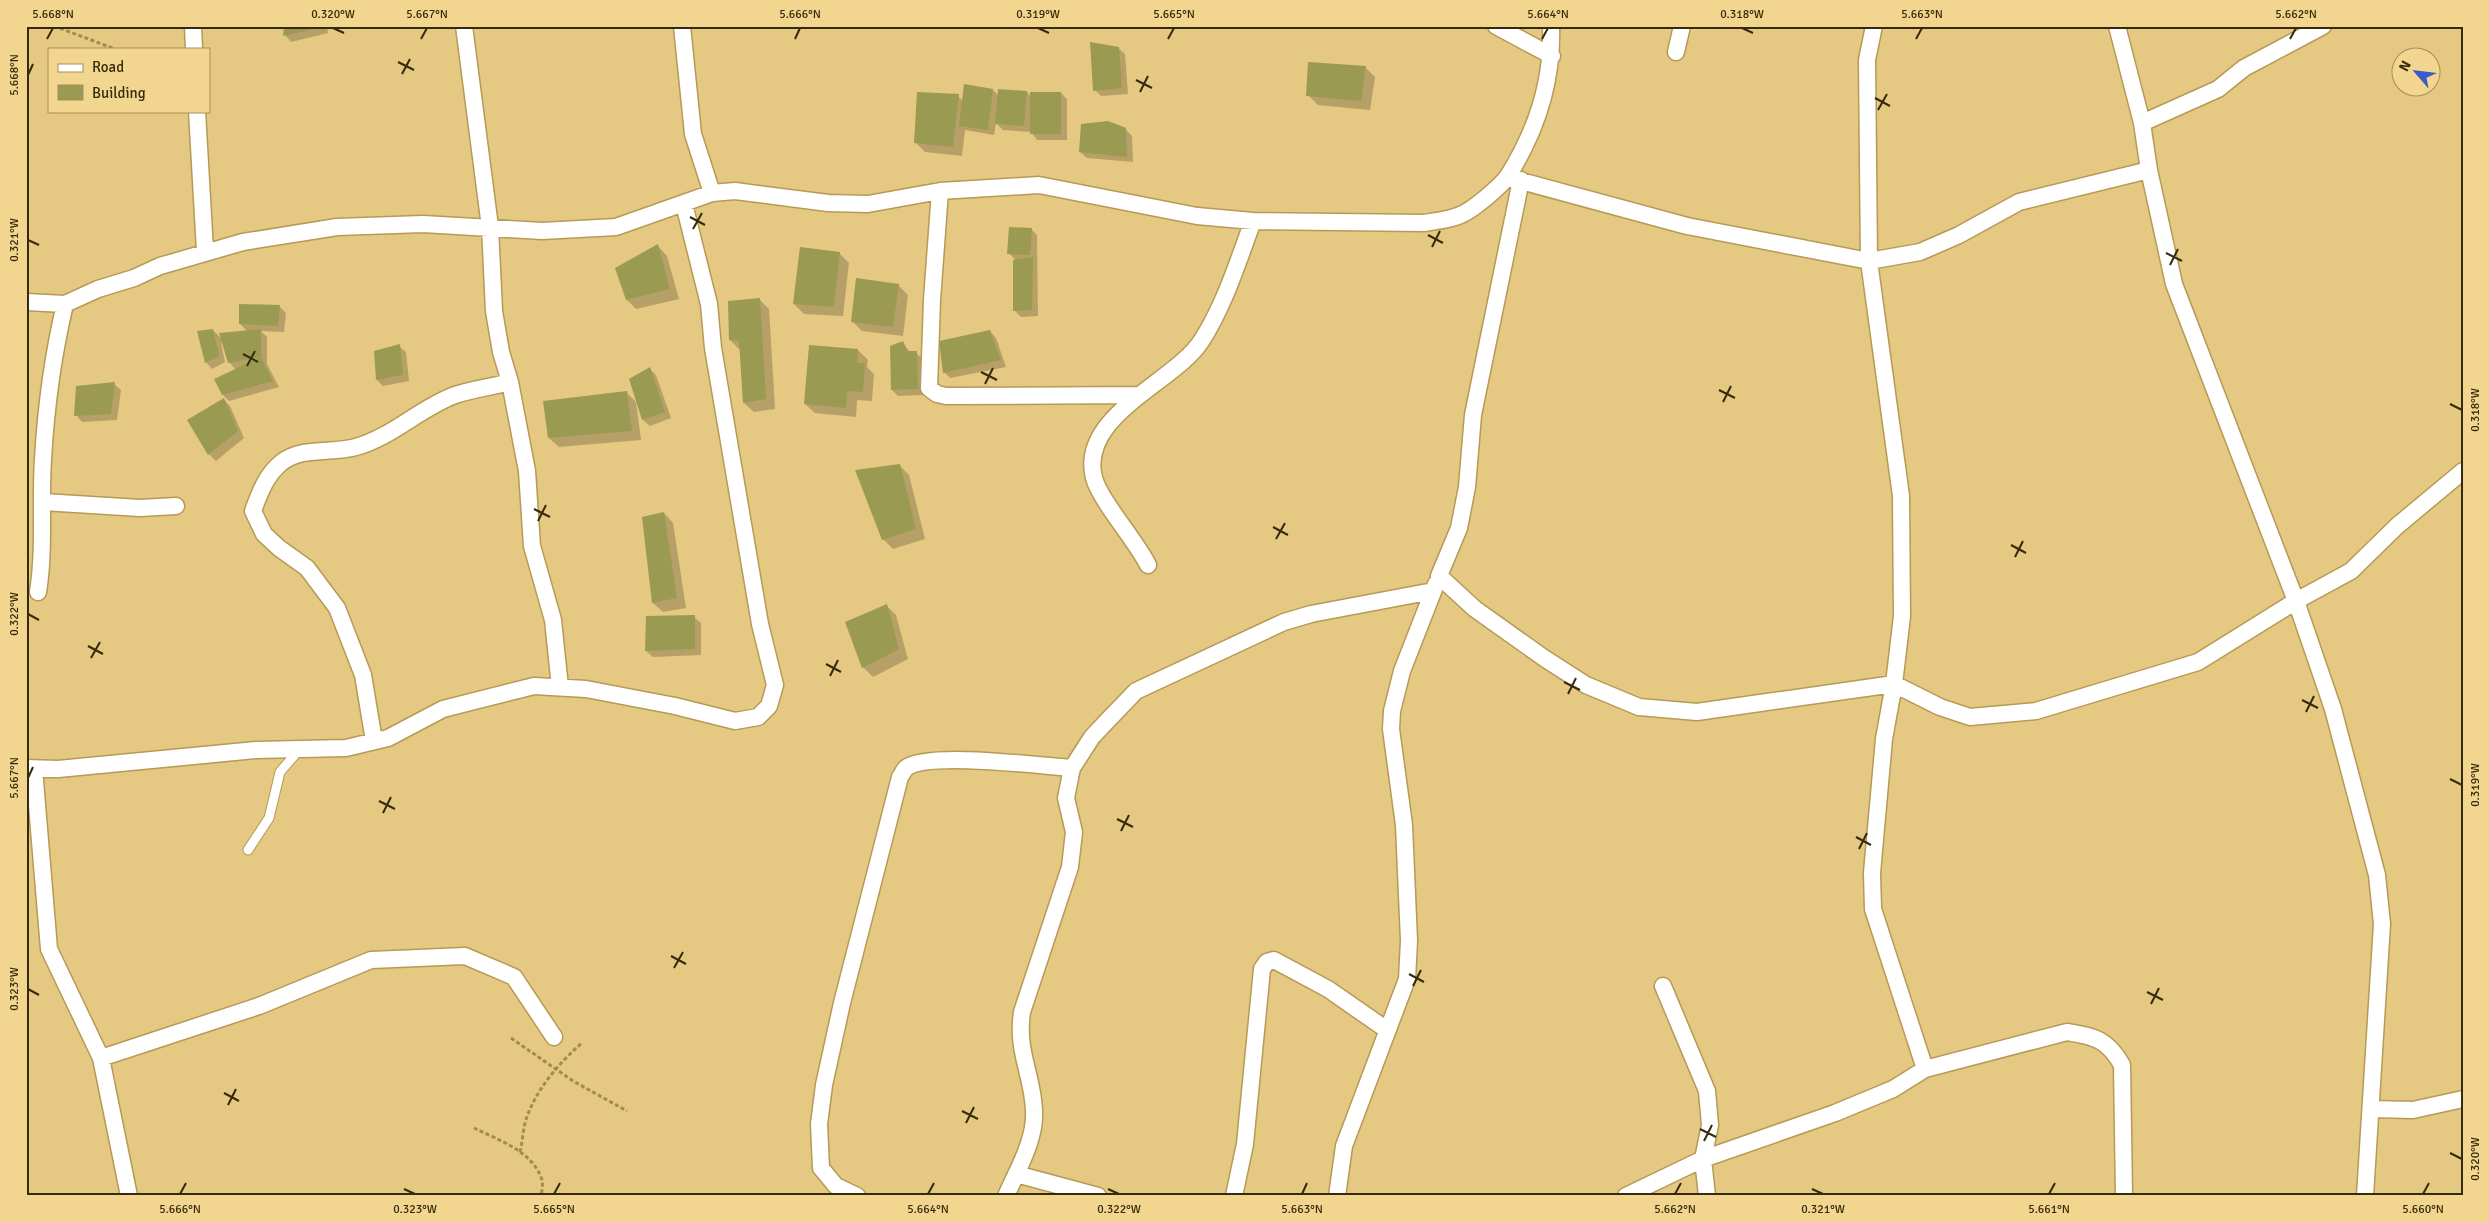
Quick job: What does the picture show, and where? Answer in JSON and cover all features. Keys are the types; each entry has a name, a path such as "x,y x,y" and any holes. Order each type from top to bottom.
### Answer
{"street":[{"path":"193,26 194,48"},
{"path":"464,26 490,226 494,311 527,471 532,546 554,620 560,687"},
{"path":"682,26 693,134 712,193"},
{"path":"1496,26 1552,56"},
{"path":"1337,1196 1344,1146 1407,979 1409,941 1404,825 1391,729 1392,711 1402,671 1459,528 1466,487 1473,416 1514,179 1545,96 1552,56 1551,26"},
{"path":"1676,52 1682,26"},
{"path":"1874,26 1867,60 1869,261 1901,496 1902,616 1894,684 1884,739 1872,873 1873,908 1925,1069"},
{"path":"2117,26 2142,123 2149,170 2174,284 2296,601 2333,709 2377,875 2382,924 2372,1109 2365,1196"},
{"path":"2142,123 2218,89 2244,68 2323,26"},
{"path":"197,112 205,251"},
{"path":"1514,179 1688,226 1869,261 1920,252 1959,235 2019,202 2149,170"},
{"path":"26,302 65,304 98,289 134,278 160,266 205,251 243,242 337,227 423,224 490,226 542,231 616,227 712,193 735,191 828,203 868,204 940,191 1040,186 1197,216 1253,221 1424,223 1445,220 1467,212 1514,179"},
{"path":"940,191 932,300 929,388 937,394 946,396 1139,395"},
{"path":"129,1196 101,1058 50,949 30,769 256,750 346,748 388,738 443,709 534,686 606,692 735,721 758,717 769,706 776,685 760,624 713,348 709,304 684,204"},
{"path":"1148,565 1094,478 1093,467 1100,437 1115,416 1184,361 1202,342 1220,307 1253,221"},
{"path":"38,592 42,566 43,460 53,360 65,304"},
{"path":"374,741 362,675 337,608 307,568 279,548 264,534 253,511 263,486 271,473 283,461 312,451 356,448 389,433 455,395 510,382"},
{"path":"1006,1196 1030,1139 1034,1113 1022,1058 1020,1028 1022,1012 1070,867 1074,832 1066,798 1072,768 1092,737 1136,691 1284,622 1436,584 1475,608 1552,664 1586,685 1639,707 1697,712 1894,684 1940,707 1970,717 2036,711 2198,662 2296,601 2351,571 2403,521 2463,471"},
{"path":"43,502 140,508 176,506"},
{"path":"857,1196 836,1186 821,1168 819,1124 824,1085 842,1003 900,777 906,768 915,764 956,759 1072,768"},
{"path":"101,1058 259,1006 371,960 465,956 514,977 554,1037"},
{"path":"1234,1196 1245,1144 1262,969 1266,962 1274,960 1328,989 1387,1030"},
{"path":"1663,986 1707,1090 1710,1125 1703,1159 1707,1196"},
{"path":"1626,1196 1703,1159 1835,1113 1893,1089 1925,1069 2067,1032 2084,1035 2106,1043 2113,1049 2122,1064 2124,1196"},
{"path":"2372,1109 2413,1110 2463,1100"},
{"path":"1016,1174 1098,1196"}],"lane":[{"path":"248,850 269,818 280,772 298,750"}],"path":[{"path":"54,26 112,48"},
{"path":"511,1038 556,1070 627,1111"},
{"path":"520,1152 528,1114 556,1070 582,1043"},
{"path":"474,1128 520,1152 531,1162 542,1181 541,1196"}],"building":[{"path":"284,26 321,26 321,27 283,36"},
{"path":"1090,42 1119,47 1122,88 1093,91"},
{"path":"1308,62 1366,66 1361,101 1306,96"},
{"path":"964,84 993,89 988,130 959,126"},
{"path":"998,89 1027,91 1024,126 995,124"},
{"path":"917,92 959,94 953,147 914,143"},
{"path":"1030,92 1061,92 1061,134 1030,134"},
{"path":"1108,121 1126,128 1127,157 1079,152 1081,124"},
{"path":"1009,227 1032,228 1030,255 1007,254"},
{"path":"658,244 670,289 626,300 615,268"},
{"path":"800,247 840,252 834,307 793,304"},
{"path":"1033,257 1032,310 1013,311 1013,260"},
{"path":"856,278 899,284 893,327 851,322"},
{"path":"760,298 766,399 743,403 739,341 729,340 728,301"},
{"path":"239,304 280,305 278,326 239,324"},
{"path":"213,329 219,356 205,363 197,331"},
{"path":"261,329 261,357 228,363 219,333"},
{"path":"990,330 1001,360 943,373 939,341"},
{"path":"903,341 907,351 917,351 918,389 891,390 890,346"},
{"path":"400,344 403,375 376,380 374,351"},
{"path":"809,345 858,349 857,363 865,363 863,392 847,391 846,408 804,404"},
{"path":"261,357 273,381 222,395 214,379"},
{"path":"650,367 665,412 642,420 629,379"},
{"path":"115,382 111,414 74,416 76,386"},
{"path":"627,391 632,431 548,438 543,401"},
{"path":"224,398 238,431 208,455 187,420"},
{"path":"900,464 916,529 882,540 855,470"},
{"path":"664,512 677,598 652,603 642,517"},
{"path":"887,604 899,649 862,668 845,622"},
{"path":"695,615 695,649 645,651 646,616"}]}
